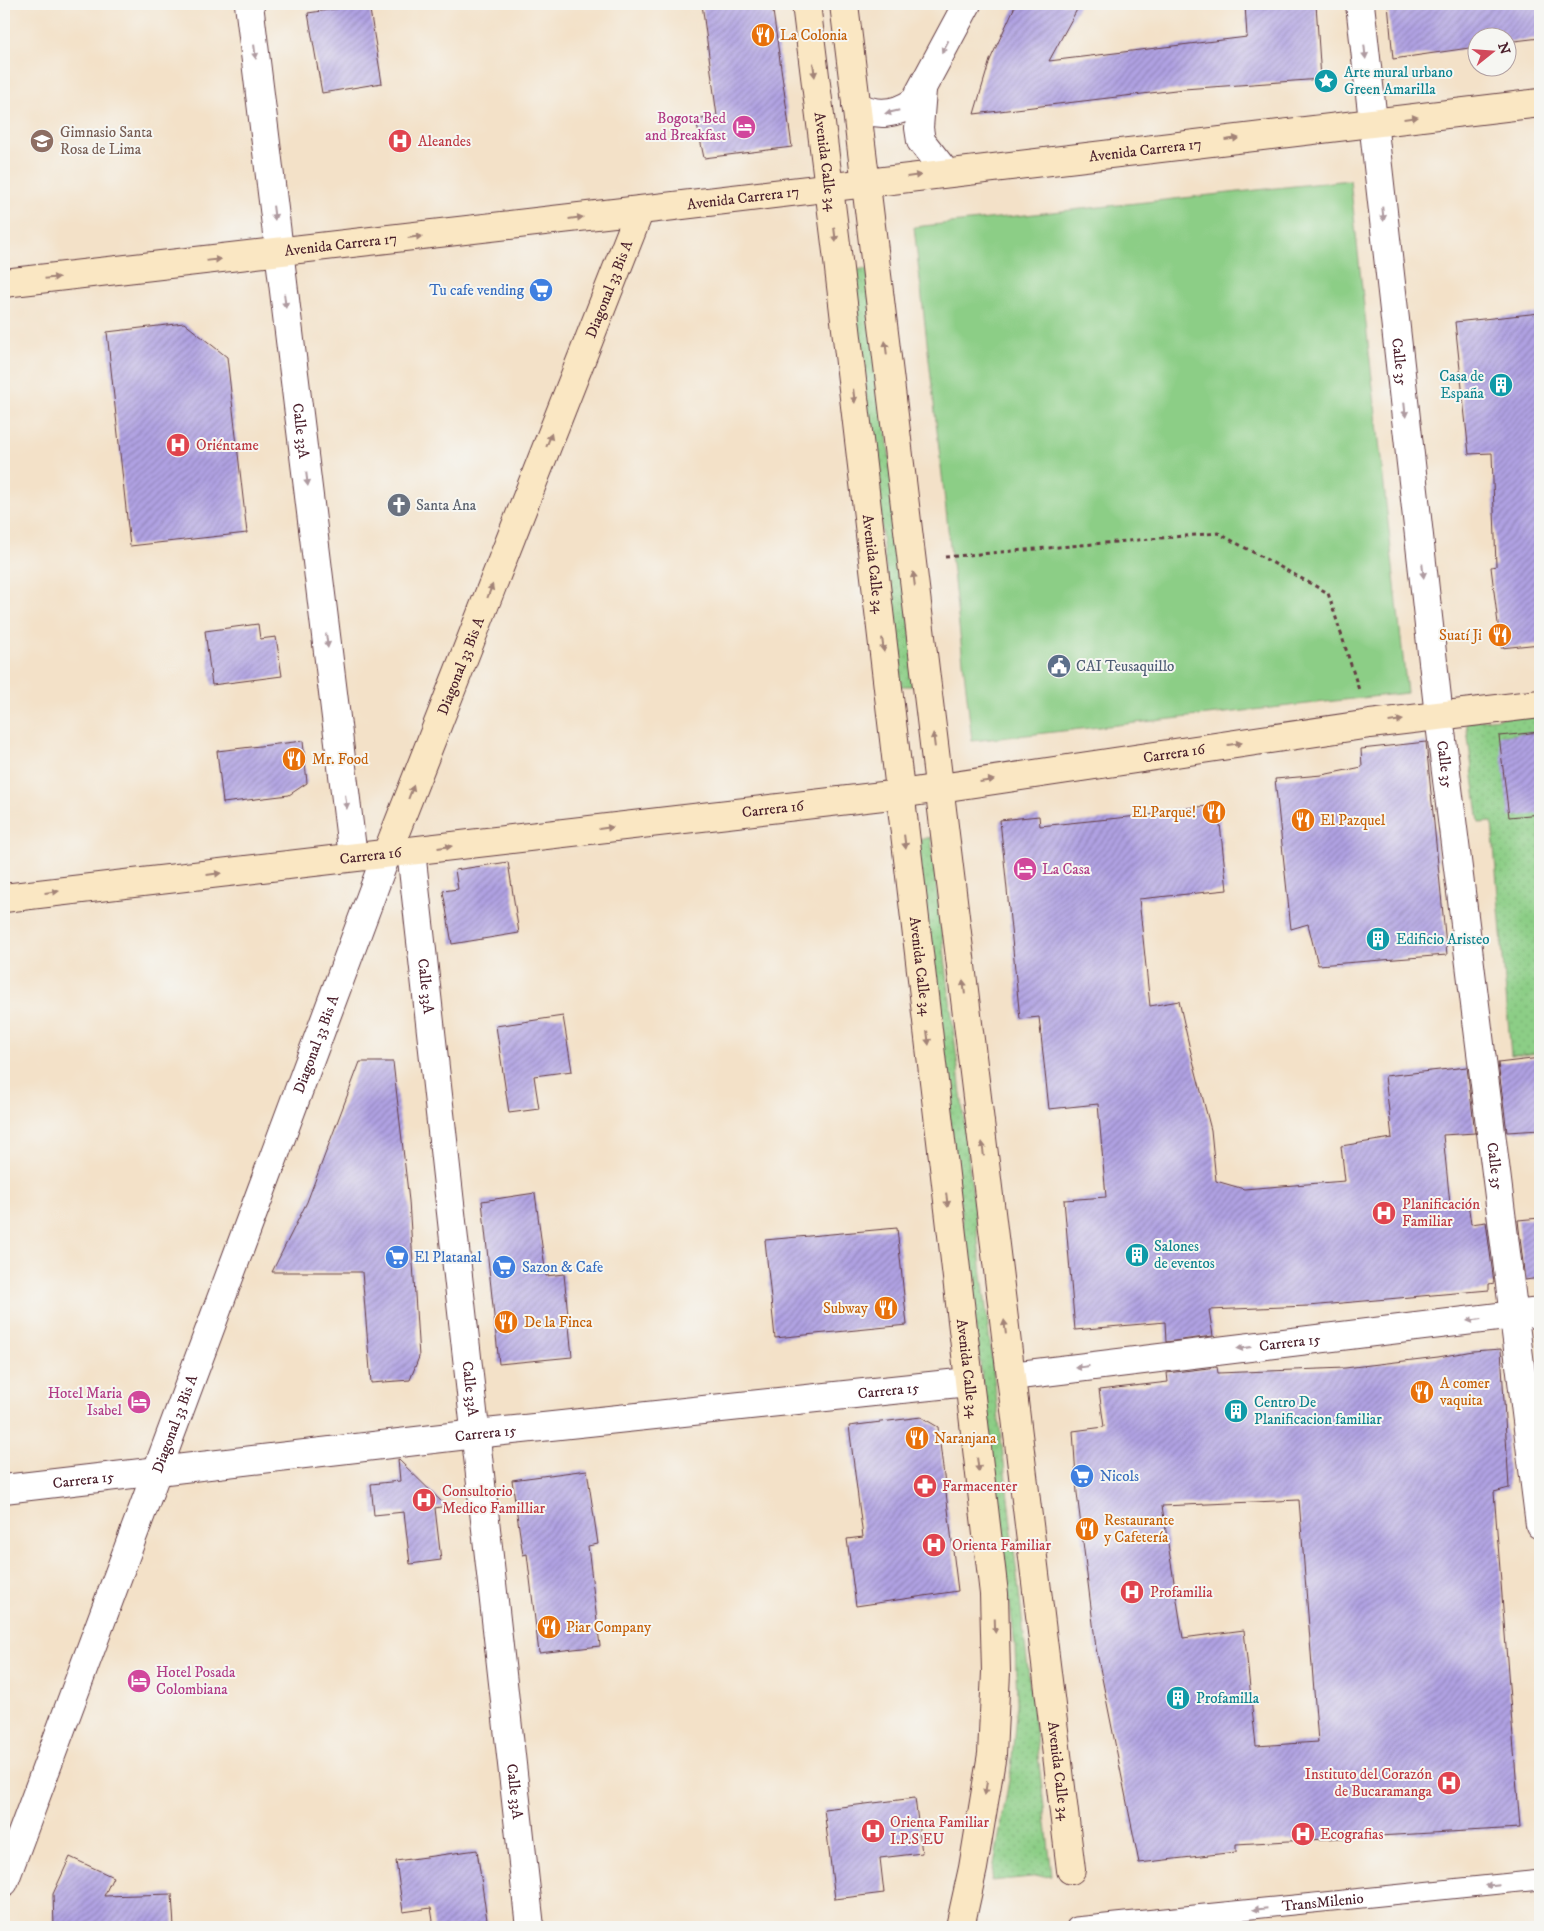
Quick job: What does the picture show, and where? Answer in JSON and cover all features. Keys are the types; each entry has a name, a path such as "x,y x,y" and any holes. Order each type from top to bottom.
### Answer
{"main road":[{"name":"Avenida Calle 34","path":"806,4 994,1594 996,1672 992,1754 971,1877 960,1927"},
{"name":"Avenida Calle 34","path":"844,4 1071,1870"},
{"name":"Avenida Carrera 17","path":"4,284 1540,103"},
{"name":"Diagonal 33 Bis A","path":"399,852 640,210"},
{"name":"Carrera 16","path":"4,898 900,794 1370,724 1540,704"}],"street":[{"name":"Calle 33A","path":"249,4 353,858"},
{"path":"856,105 872,113 888,114 906,108 915,101 967,4"},
{"name":"Calle 35","path":"1360,4 1440,716 1528,1314 1540,1525"},
{"path":"922,90 919,128 921,141 946,173"},
{"name":"Calle 33A","path":"399,852 476,1434 530,1927"},
{"name":"Diagonal 33 Bis A","path":"4,1882 157,1470 399,852"},
{"name":"Carrera 15","path":"1011,1376 1528,1314"},
{"name":"Carrera 15","path":"4,1488 476,1434 968,1382"}],"lane":[{"name":"TransMilenio","path":"1076,1927 1540,1880"}],"path":[{"path":"912,561 1218,533 1328,594 1370,724"}],"green space":[{"path":"1350,180 1407,693 972,741 914,227"},
{"path":"867,268 917,686 899,686 852,271"},
{"path":"1540,713 1540,732 1500,736 1509,814 1540,812 1540,935 1536,938 1540,987 1540,1053 1511,1056 1492,822 1479,823 1466,722"},
{"path":"931,837 1052,1875 991,1881 1011,1769 1017,1702 1015,1645 915,841"}],"building":[{"path":"369,4 382,83 322,93 308,13"},
{"path":"702,4 772,4 792,147 704,158 696,120 717,116"},
{"path":"1016,4 1080,4 1049,61 1247,37 1245,4 1316,4 1321,79 1184,89 974,114 990,60"},
{"path":"1388,4 1540,4 1540,38 1516,41 1516,28 1466,28 1466,48 1393,59"},
{"path":"1540,313 1540,644 1501,648 1491,567 1496,566 1492,453 1469,454 1455,322"},
{"name":"Oriéntame","path":"184,323 227,357 247,533 130,546 107,332"},
{"path":"258,624 260,639 276,637 282,676 212,685 205,631"},
{"path":"1540,732 1540,814 1509,817 1499,736"},
{"path":"303,741 307,783 289,795 223,803 217,751"},
{"path":"1426,742 1447,955 1318,965 1308,924 1291,929 1275,779 1322,775 1362,767 1361,749"},
{"path":"1218,805 1227,890 1139,899 1150,1006 1179,1001 1211,1130 1216,1181 1244,1189 1345,1181 1341,1146 1392,1138 1385,1076 1467,1067 1475,1133 1443,1135 1450,1204 1468,1203 1471,1224 1486,1222 1494,1283 1489,1284 1489,1290 1308,1306 1209,1310 1213,1336 1166,1342 1165,1322 1075,1330 1064,1200 1106,1197 1098,1104 1049,1109 1039,1017 1020,1019 1000,820 1039,816 1040,826 1158,814 1158,811"},
{"path":"508,862 519,933 452,944 443,891 458,889 455,870"},
{"path":"563,1016 572,1071 534,1076 539,1109 509,1113 496,1026"},
{"path":"1540,1058 1540,1130 1507,1132 1498,1063"},
{"path":"360,1062 393,1062 409,1201 419,1357 410,1380 371,1383 362,1272 272,1272 307,1202"},
{"path":"535,1193 546,1276 564,1274 572,1357 499,1364 482,1201"},
{"path":"1540,1218 1540,1278 1525,1280 1518,1220"},
{"path":"897,1228 907,1325 775,1338 765,1240"},
{"path":"1501,1349 1509,1488 1494,1492 1520,1828 1236,1844 1236,1852 1139,1863 1096,1648 1077,1493 1073,1431 1104,1427 1099,1390 1168,1382 1167,1373 1217,1367 1218,1373 1345,1368","holes":["1299,1500 1318,1742 1256,1746 1244,1630 1183,1638 1162,1506"]},
{"path":"921,1417 938,1427 958,1591 856,1606 847,1539 863,1537 849,1426"},
{"path":"398,1459 446,1506 435,1508 441,1560 410,1564 404,1512 374,1515 371,1484 400,1481"},
{"path":"587,1470 598,1544 588,1546 600,1646 539,1653 527,1554 523,1555 512,1480"},
{"name":"Orienta Familiar I.P.S EU","path":"915,1798 922,1853 880,1858 884,1893 835,1899 824,1809"},
{"path":"477,1850 488,1927 434,1927 431,1908 403,1912 396,1861"},
{"path":"70,1857 113,1877 104,1896 172,1894 174,1927 54,1927 53,1894"}],"place":[{"name":"La Colonia","path":"763,35"},
{"name":"Arte mural urbano Green Amarilla","path":"1326,81"},
{"name":"Bogota Bed and Breakfast","path":"744,127"},
{"name":"Gimnasio Santa Rosa de Lima","path":"42,141"},
{"name":"Aleandes","path":"400,141"},
{"name":"Tu cafe vending","path":"541,290"},
{"name":"Casa de España","path":"1501,385"},
{"name":"Oriéntame","path":"178,445"},
{"name":"Santa Ana","path":"399,505"},
{"name":"Suatí Ji","path":"1500,635"},
{"name":"CAI Teusaquillo","path":"1059,666"},
{"name":"Mr. Food","path":"294,759"},
{"name":"El Parque!","path":"1214,812"},
{"name":"El Pazquel","path":"1303,820"},
{"name":"La Casa","path":"1025,869"},
{"name":"Edificio Aristeo","path":"1378,939"},
{"name":"Planificación Familiar","path":"1384,1213"},
{"name":"Salones de eventos","path":"1137,1255"},
{"name":"El Platanal","path":"397,1257"},
{"name":"Sazon & Cafe","path":"504,1267"},
{"name":"Subway","path":"886,1308"},
{"name":"De la Finca","path":"506,1322"},
{"name":"A comer vaquita","path":"1422,1392"},
{"name":"Hotel Maria Isabel","path":"139,1402"},
{"name":"Centro De Planificacion familiar","path":"1236,1411"},
{"name":"Naranjana","path":"917,1438"},
{"name":"Nicols","path":"1082,1476"},
{"name":"Farmacenter","path":"925,1486"},
{"name":"Consultorio Medico Familliar","path":"424,1500"},
{"name":"Restaurante y Cafetería","path":"1087,1529"},
{"name":"Orienta Familiar","path":"934,1545"},
{"name":"Profamilia","path":"1132,1592"},
{"name":"Piar Company","path":"549,1627"},
{"name":"Hotel Posada Colombiana","path":"139,1681"},
{"name":"Profamilla","path":"1178,1698"},
{"name":"Instituto del Corazón de Bucaramanga","path":"1449,1783"},
{"name":"Orienta Familiar I.P.S EU","path":"873,1831"},
{"name":"Ecografias","path":"1303,1834"}]}
